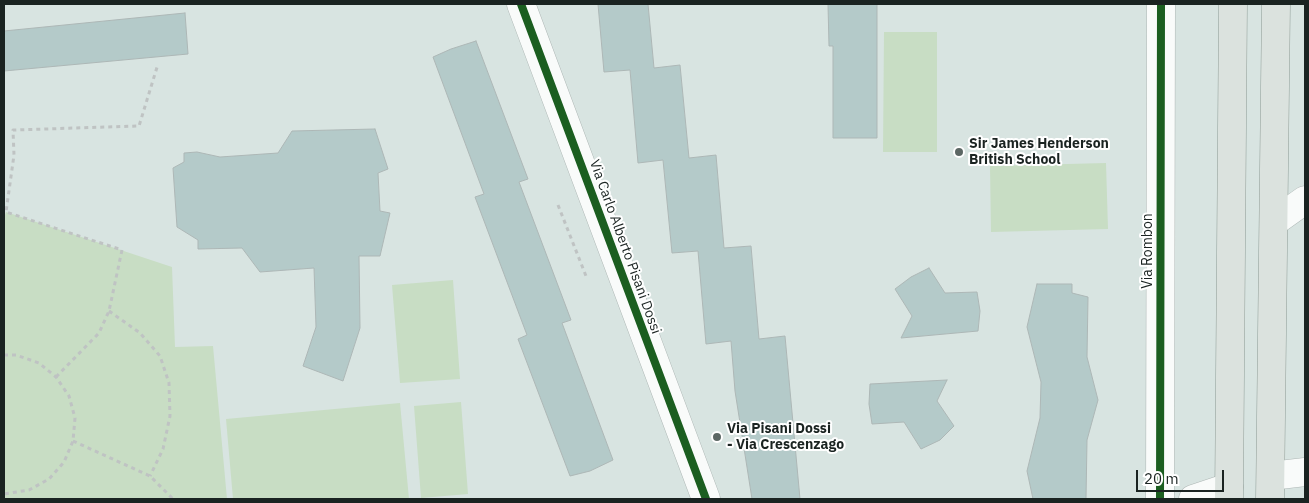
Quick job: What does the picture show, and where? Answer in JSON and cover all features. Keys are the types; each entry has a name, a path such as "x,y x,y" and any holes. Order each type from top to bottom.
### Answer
{"main road":[{"path":"1233,4 1229,493 1270,488 1276,4"}],"street":[{"name":"Via Carlo Alberto Pisani Dossi","path":"521,4 706,499"},
{"name":"Via Rombon","path":"1160,499 1162,4"},
{"path":"1274,222 1305,200"},
{"path":"1270,488 1305,472"},
{"path":"1193,499 1229,493"}],"path":[{"path":"56,377 99,333 109,311 122,250 6,212 14,155 13,130 139,126 158,64"},
{"path":"558,205 586,276"},
{"path":"109,311 140,333 160,356 169,383 170,416 163,449 150,476"},
{"path":"4,356 16,355 39,363 56,377 69,396 75,418 73,441 64,462 49,479 29,490 4,494"},
{"path":"73,441 150,476 173,499"}],"green space":[{"path":"884,32 937,32 937,152 883,152"},
{"path":"1106,163 1108,229 991,232 990,166"},
{"path":"6,212 172,267 175,347 213,346 227,499 4,499 4,218"},
{"path":"453,280 460,379 400,383 392,285"},
{"path":"461,402 468,494 421,498 414,406"},
{"path":"400,403 409,499 233,499 226,419"}],"building":[{"path":"598,4 648,4 654,68 680,65 689,158 716,155 724,248 751,246 759,339 785,336 800,499 752,499 735,391 731,341 706,344 698,251 672,253 663,160 638,163 630,70 604,72"},
{"path":"828,4 877,4 877,138 833,138 833,46 829,46"},
{"path":"185,13 188,54 4,71 4,31"},
{"path":"476,41 528,179 519,182 571,320 562,323 613,460 590,471 570,476 518,339 527,335 475,197 484,194 433,57"},
{"path":"375,129 388,169 378,173 380,211 390,213 380,256 359,256 360,328 343,381 303,366 316,327 314,268 260,272 242,248 198,249 198,240 177,227 173,168 184,162 184,153 197,152 220,157 278,153 292,131"},
{"path":"929,268 945,293 977,292 980,311 978,331 901,338 912,316 895,289 911,277"},
{"path":"1037,284 1072,284 1072,293 1088,297 1087,357 1098,400 1087,440 1086,499 1033,499 1027,471 1040,418 1041,382 1027,327"},
{"path":"947,380 937,401 954,426 940,440 921,449 904,422 872,424 869,404 870,384"}],"cycle path":[{"path":"521,4 706,499"},
{"path":"1160,499 1161,4"}],"place":[{"name":"Sir James Henderson British School","path":"959,152"},
{"name":"Via Pisani Dossi - Via Crescenzago","path":"717,437"}]}
